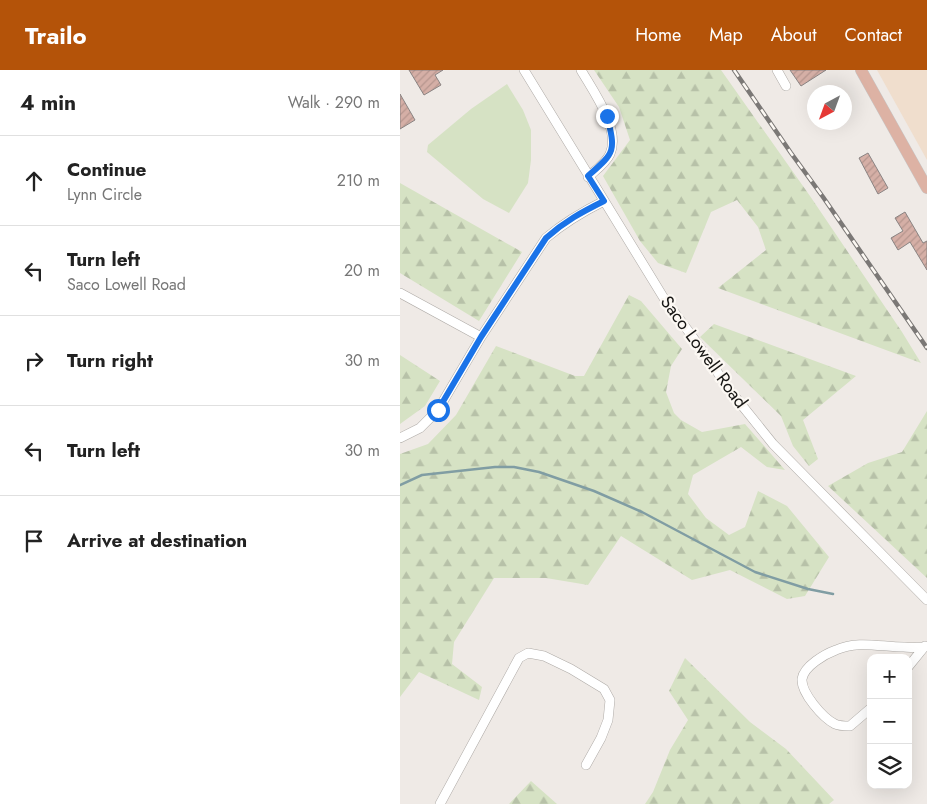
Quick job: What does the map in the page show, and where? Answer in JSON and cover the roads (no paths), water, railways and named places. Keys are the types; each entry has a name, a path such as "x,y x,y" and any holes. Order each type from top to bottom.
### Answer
{"main road":[{"path":"861,70 927,188"}],"street":[{"name":"Saco Lowell Road","path":"524,70 665,300 732,393 773,444 927,600"},
{"path":"581,70 607,116 613,140 611,152 607,159 588,176"},
{"path":"776,70 786,86"},
{"path":"400,438 420,428 438,410 481,337 546,238 561,225 604,201"},
{"path":"400,293 481,337"},
{"path":"867,711 850,726 836,725 820,714 806,693 802,679 807,668 822,657 851,645 872,644 903,647 925,645"},
{"path":"912,662 925,645"},
{"path":"440,804 512,671 520,658 528,653 544,656 571,669 604,690 610,700 608,720 601,738 586,765"}],"waterway":[{"path":"400,485 422,475 495,467 514,467 539,472 594,491 642,512 755,572 808,589 833,594"}],"railway":[{"path":"734,70 927,348"}]}
